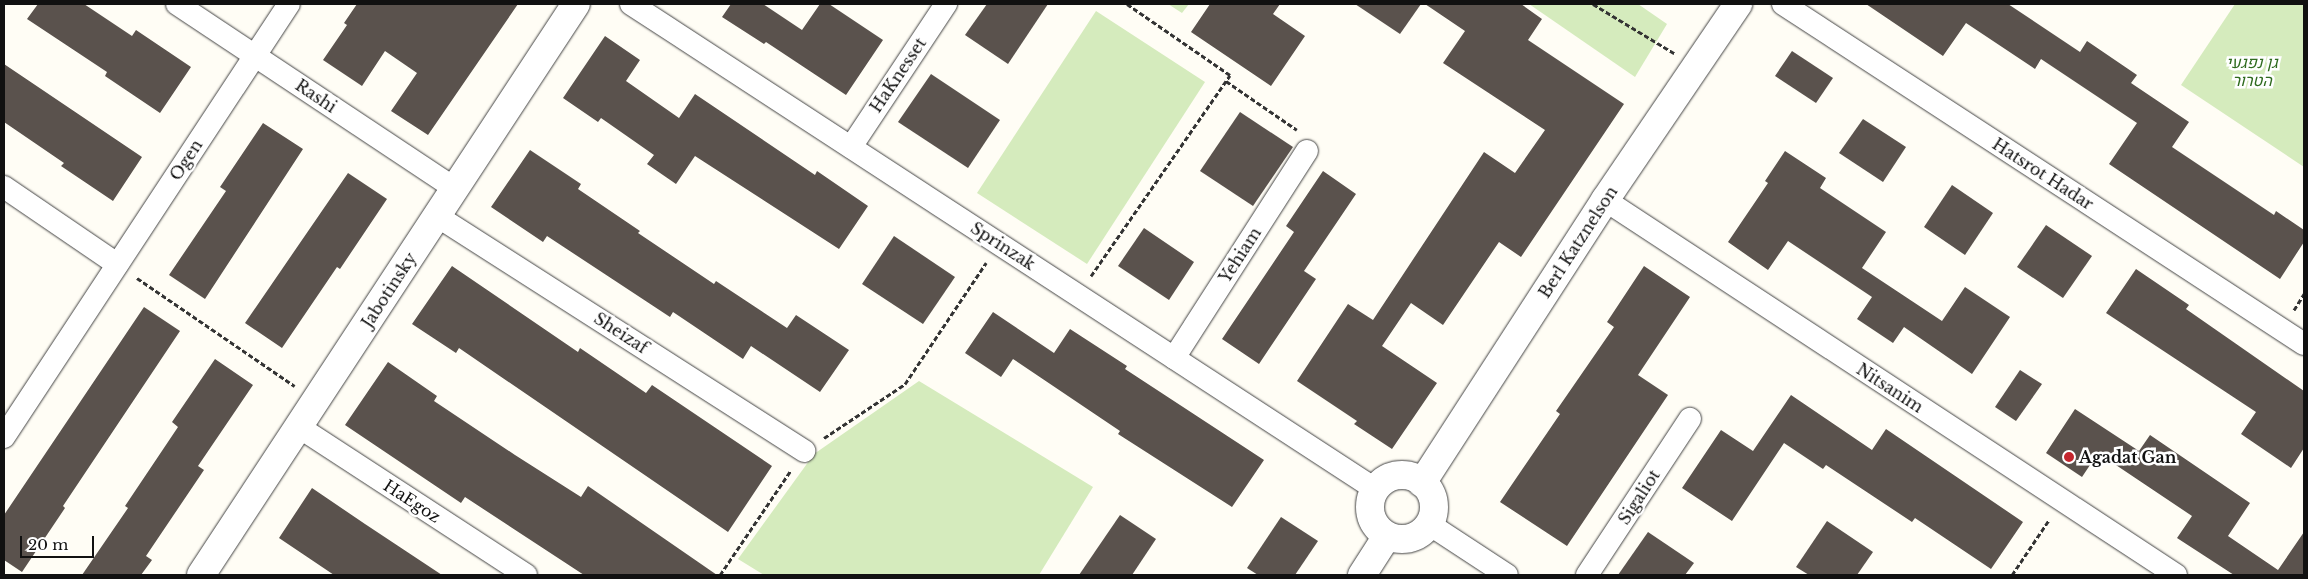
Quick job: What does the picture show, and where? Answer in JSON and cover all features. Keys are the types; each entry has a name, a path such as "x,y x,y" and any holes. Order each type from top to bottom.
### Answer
{"street":[{"name":"Rashi","path":"177,4 455,189"},
{"name":"Ogen","path":"4,438 289,4"},
{"name":"Jabotinsky","path":"201,575 576,4"},
{"name":"Sprinzak","path":"631,4 1375,489"},
{"name":"HaKnesset","path":"851,147 946,4"},
{"name":"Berl Katznelson","path":"1422,483 1605,200 1738,4"},
{"name":"Hatsrot Hadar","path":"1783,4 2304,344"},
{"name":"Yehiam","path":"1174,358 1307,151"},
{"path":"6,193 117,264"},
{"name":"Nitsanim","path":"1605,200 2176,575"},
{"name":"Sheizaf","path":"437,216 804,451"},
{"name":"Sigaliot","path":"1587,575 1690,419"},
{"name":"HaEgoz","path":"299,426 526,575"},
{"path":"1401,475 1412,477 1422,483 1430,492 1434,503 1433,514 1429,524 1419,534 1409,539 1387,536 1372,521 1370,500 1375,489 1390,477 1401,475"},
{"path":"1429,524 1507,575"},
{"path":"1362,575 1387,536"}],"path":[{"path":"1078,295 1230,75 1127,4"},
{"path":"1593,4 1696,67"},
{"path":"1226,81 1298,130"},
{"path":"720,575 804,451 905,384 999,244"},
{"path":"117,264 316,401"},
{"path":"2012,575 2062,501"}],"green space":[{"path":"1168,4 1189,4 1182,13"},
{"path":"1529,4 1638,4 1667,24 1635,77"},
{"name":"גן נפגעי הטרור","path":"2235,4 2304,4 2304,167 2181,85"},
{"path":"1096,11 1205,82 1087,264 977,193"},
{"path":"919,381 1093,487 1039,575 764,575 738,559 814,454"}],"building":[{"path":"38,4 84,4 132,36 136,30 191,67 160,113 105,76 107,72 27,19"},
{"path":"357,4 518,4 428,135 391,111 417,73 385,51 362,86 323,60 347,25 344,23"},
{"path":"731,4 763,4 802,30 820,4 829,4 883,40 846,95 766,42 764,44 722,17"},
{"path":"987,4 1048,4 1008,64 965,35"},
{"path":"1210,4 1280,4 1273,14 1305,36 1271,86 1191,32"},
{"path":"1355,4 1421,4 1400,34"},
{"path":"1425,4 1521,4 1542,19 1528,40 1624,104 1521,257 1499,242 1443,325 1411,303 1382,346 1437,383 1392,449 1354,424 1357,421 1297,381 1348,304 1373,320 1484,152 1515,173 1545,130 1443,63 1465,31"},
{"path":"1866,4 2008,4 2080,52 2087,41 2137,75 2131,83 2189,122 2172,147 2274,215 2276,211 2304,230 2304,242 2280,279 2109,164 2137,123 2041,59 2035,69 1966,23 1943,56"},
{"path":"605,36 640,60 626,81 679,118 695,94 815,175 817,171 868,206 839,249 695,156 676,184 647,164 654,155 601,118 598,122 563,98"},
{"path":"1792,51 1833,78 1816,103 1775,76"},
{"path":"4,64 142,157 113,201 61,166 64,163 4,122"},
{"path":"931,74 1000,120 968,168 898,122"},
{"path":"1240,112 1293,147 1253,206 1200,171"},
{"path":"1863,119 1906,147 1883,182 1839,153"},
{"path":"263,123 303,149 205,299 169,275 226,191 220,187"},
{"path":"530,150 581,184 578,189 640,231 638,233 714,284 716,281 787,328 796,315 849,350 820,392 751,346 743,359 673,312 670,317 547,236 543,242 491,207"},
{"path":"1785,151 1826,178 1820,188 1886,232 1862,268 1942,321 1965,287 2010,317 1972,374 1904,327 1893,343 1857,319 1872,297 1788,241 1768,270 1728,242 1768,183 1765,181"},
{"path":"1323,171 1356,194 1304,271 1316,279 1259,364 1222,339 1294,232 1286,226"},
{"path":"348,173 387,199 340,269 337,267 282,348 245,323"},
{"path":"1952,185 1993,213 1965,255 1924,227"},
{"path":"2046,225 2092,256 2063,298 2017,267"},
{"path":"1144,228 1194,262 1169,300 1118,266"},
{"path":"894,236 955,277 923,324 862,284"},
{"path":"452,266 578,352 580,348 646,393 652,385 772,466 728,532 459,348 456,353 412,324"},
{"path":"1644,266 1690,297 1638,375 1668,395 1567,546 1500,502 1560,414 1556,411 1614,327 1607,322"},
{"path":"2136,269 2189,305 2186,309 2304,391 2304,448 2291,468 2241,434 2256,412 2106,313"},
{"path":"144,307 180,331 63,506 65,508 22,572 4,560 4,515"},
{"path":"993,312 1054,353 1070,329 1127,366 1125,369 1264,460 1232,507 1118,434 1120,431 1013,359 1001,377 965,353"},
{"path":"215,359 253,385 198,466 204,470 146,556 152,560 141,575 82,575 128,508 125,506 178,427 172,422"},
{"path":"388,362 437,396 434,401 515,455 581,497 588,486 717,575 584,575 465,497 461,503 345,425"},
{"path":"2020,370 2042,384 2016,421 1995,407"},
{"path":"1791,395 1872,450 1886,429 2023,522 1991,569 1915,518 1912,522 1826,465 1823,469 1784,443 1732,521 1682,488 1721,430 1753,451"},
{"path":"2075,409 2139,451 2150,435 2250,503 2228,536 2278,570 2304,532 2304,575 2234,575 2177,538 2192,516 2098,453 2082,477 2046,453"},
{"path":"312,488 442,575 334,575 279,538"},
{"path":"1120,515 1156,539 1132,575 1079,575"},
{"path":"1281,517 1318,541 1295,575 1258,575 1247,568"},
{"path":"1827,521 1873,552 1857,575 1809,575 1796,567"},
{"path":"1648,532 1694,563 1685,575 1618,575"}],"place":[{"name":"Agadat Gan","path":"2069,457"}]}
